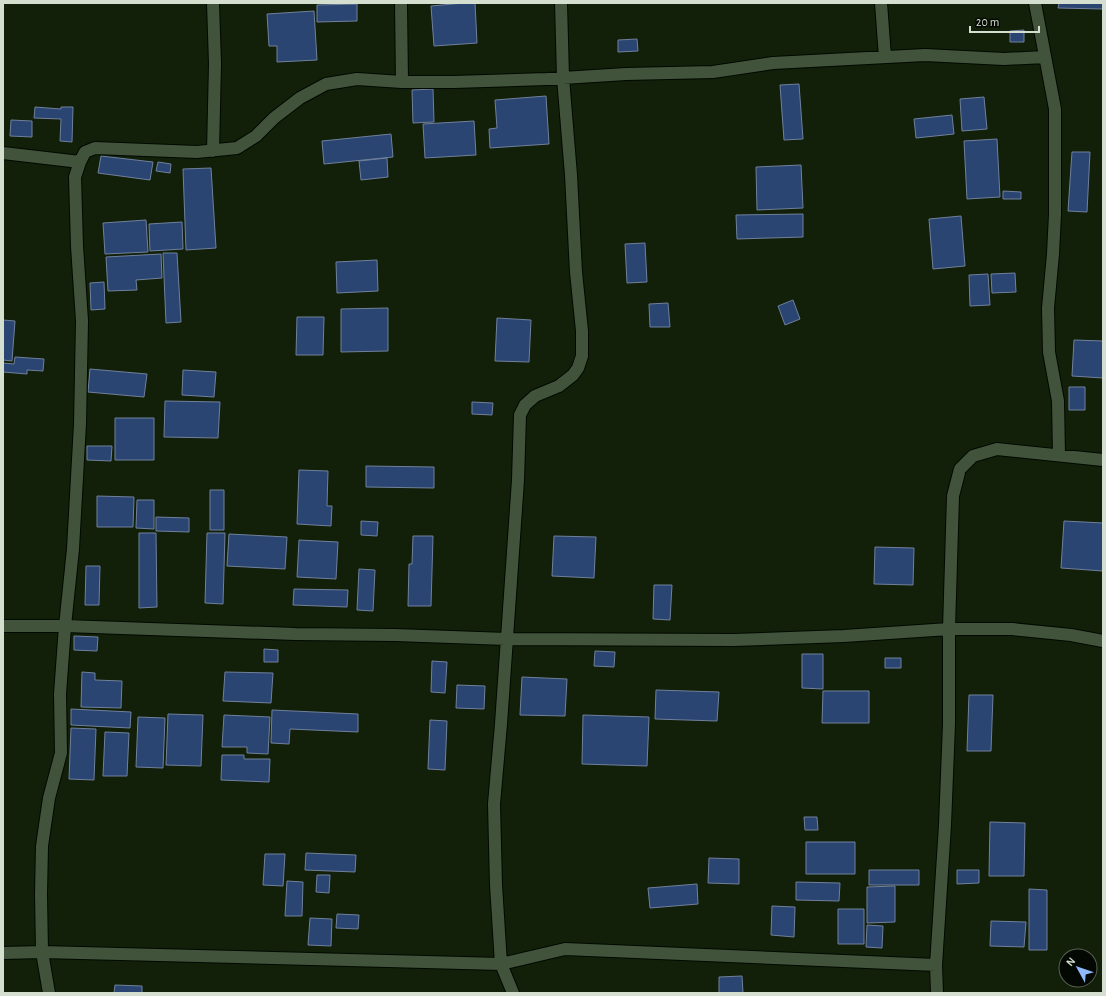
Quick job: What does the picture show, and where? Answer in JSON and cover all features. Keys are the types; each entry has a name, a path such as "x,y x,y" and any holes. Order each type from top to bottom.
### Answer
{"street":[{"path":"213,3 215,64 213,151"},
{"path":"401,3 402,82"},
{"path":"513,993 501,964 496,885 494,804 518,480 520,415 525,405 535,396 559,386 573,375 578,368 582,356 582,331 576,272 571,175 563,78 561,3"},
{"path":"881,3 885,57"},
{"path":"1035,3 1055,110 1055,214 1048,308 1049,352 1058,401 1059,455"},
{"path":"49,993 42,952 42,846 49,798 60,753 60,694 73,549 80,424 82,321 77,246 75,177 85,152 95,148 197,152 237,148 256,136 274,118 300,98 326,84 357,79 402,82 453,82 626,74 713,72 773,63 925,55 1004,59 1045,58"},
{"path":"3,153 80,162"},
{"path":"938,993 936,965 945,825 949,724 949,629 953,496 960,469 974,456 997,449 1103,460"},
{"path":"3,626 65,626 295,634 395,635 507,639 733,640 844,636 949,629 1012,629 1071,635 1103,641"},
{"path":"3,953 42,952 501,964 565,949 936,965"}],"building":[{"path":"475,3 477,43 434,46 431,6"},
{"path":"1059,3 1103,3 1103,9 1058,8"},
{"path":"357,4 357,21 317,22 317,5"},
{"path":"314,11 317,60 277,62 277,46 269,46 267,14"},
{"path":"1024,30 1024,42 1010,42 1010,31"},
{"path":"637,39 638,51 618,52 618,40"},
{"path":"799,84 803,139 784,140 780,85"},
{"path":"433,89 434,122 413,123 412,90"},
{"path":"546,96 549,144 490,148 489,129 497,128 495,100"},
{"path":"984,97 987,129 962,131 960,99"},
{"path":"35,107 61,109 61,107 73,107 72,142 60,141 61,119 34,118"},
{"path":"952,115 954,134 916,138 914,119"},
{"path":"11,120 32,121 32,137 10,136"},
{"path":"474,121 476,155 425,158 423,124"},
{"path":"391,134 393,157 324,164 322,141"},
{"path":"997,139 1000,197 967,199 964,141"},
{"path":"1072,152 1090,152 1087,212 1068,211"},
{"path":"101,156 153,162 150,180 98,173"},
{"path":"387,158 388,177 361,180 359,161"},
{"path":"158,162 171,164 170,173 156,171"},
{"path":"801,165 803,208 757,210 756,167"},
{"path":"211,168 216,248 186,250 183,169"},
{"path":"1003,191 1021,192 1021,199 1003,199"},
{"path":"803,214 803,237 737,239 736,215"},
{"path":"961,216 965,266 933,269 929,219"},
{"path":"146,220 148,252 105,254 103,223"},
{"path":"182,222 183,249 150,251 149,224"},
{"path":"645,243 647,282 627,283 625,244"},
{"path":"163,253 177,253 181,322 166,323"},
{"path":"161,254 162,278 136,280 137,290 108,291 106,257"},
{"path":"377,260 378,291 337,293 336,262"},
{"path":"1015,273 1016,292 992,293 991,274"},
{"path":"988,274 990,305 970,306 969,275"},
{"path":"104,282 105,309 91,310 90,283"},
{"path":"793,300 800,319 785,325 778,306"},
{"path":"668,303 670,327 650,327 649,304"},
{"path":"388,308 388,351 341,352 341,309"},
{"path":"297,317 324,317 323,355 296,355"},
{"path":"497,318 531,320 529,362 495,361"},
{"path":"3,320 15,321 12,361 3,360"},
{"path":"1074,340 1103,341 1103,378 1072,376"},
{"path":"15,357 44,359 43,371 27,370 27,374 3,372 3,363 14,364"},
{"path":"90,369 147,374 144,397 88,392"},
{"path":"183,370 216,372 214,397 182,395"},
{"path":"1069,387 1085,387 1085,410 1069,410"},
{"path":"165,401 220,402 218,438 164,437"},
{"path":"472,402 493,403 492,415 472,414"},
{"path":"115,418 154,418 154,460 115,460"},
{"path":"87,446 112,446 111,461 87,460"},
{"path":"366,466 434,467 434,488 366,487"},
{"path":"299,470 328,471 327,506 332,506 331,526 297,524"},
{"path":"210,490 224,490 224,530 210,530"},
{"path":"97,496 134,497 133,527 97,527"},
{"path":"137,500 154,500 154,529 136,528"},
{"path":"156,517 189,518 189,532 156,531"},
{"path":"361,521 378,522 377,536 361,535"},
{"path":"1064,521 1103,523 1103,571 1061,568"},
{"path":"139,533 156,533 157,607 139,608"},
{"path":"207,533 225,533 223,604 205,603"},
{"path":"229,534 287,537 285,569 227,566"},
{"path":"413,536 433,536 431,606 408,606 409,564 412,564"},
{"path":"554,536 596,537 594,578 552,576"},
{"path":"299,540 338,542 336,579 297,577"},
{"path":"875,547 914,548 913,585 874,584"},
{"path":"86,566 100,566 99,605 85,605"},
{"path":"359,569 375,570 373,611 357,610"},
{"path":"654,585 672,585 670,620 653,619"},
{"path":"294,589 348,590 347,607 293,605"},
{"path":"74,636 98,637 97,651 74,650"},
{"path":"264,649 278,650 278,662 264,662"},
{"path":"595,651 615,652 614,667 594,666"},
{"path":"802,654 823,654 823,689 802,688"},
{"path":"885,658 901,658 901,668 885,668"},
{"path":"432,661 447,662 445,693 431,692"},
{"path":"82,672 95,673 95,680 122,681 121,708 81,707"},
{"path":"225,672 273,673 271,703 223,701"},
{"path":"522,677 567,679 565,716 520,715"},
{"path":"457,685 485,686 484,709 456,708"},
{"path":"656,690 719,692 717,721 655,719"},
{"path":"823,691 869,691 869,723 822,723"},
{"path":"969,695 993,695 991,751 967,751"},
{"path":"71,709 131,712 130,728 71,725"},
{"path":"272,710 358,714 358,732 290,729 289,744 271,743"},
{"path":"168,714 203,715 201,766 166,765"},
{"path":"224,715 270,717 268,754 247,753 247,747 222,747"},
{"path":"583,715 649,717 647,766 582,764"},
{"path":"138,717 165,718 163,768 136,767"},
{"path":"430,720 447,721 445,770 428,769"},
{"path":"71,728 96,729 94,780 69,779"},
{"path":"105,732 129,733 127,776 103,776"},
{"path":"222,755 244,755 244,759 270,759 269,782 221,780"},
{"path":"804,817 817,817 818,830 805,830"},
{"path":"990,822 1025,823 1024,876 989,876"},
{"path":"806,842 855,842 855,874 806,874"},
{"path":"306,853 356,855 355,872 305,870"},
{"path":"265,854 285,854 283,886 263,885"},
{"path":"709,858 739,859 739,884 708,883"},
{"path":"869,870 919,870 919,885 869,885"},
{"path":"957,870 979,870 979,883 957,884"},
{"path":"317,875 330,875 329,893 316,892"},
{"path":"287,881 303,882 302,916 285,916"},
{"path":"796,882 840,883 839,901 796,900"},
{"path":"697,884 698,904 650,908 648,888"},
{"path":"895,886 895,922 867,923 867,887"},
{"path":"1029,889 1047,890 1047,950 1029,950"},
{"path":"772,906 795,907 794,937 771,935"},
{"path":"838,909 864,909 864,944 838,944"},
{"path":"337,914 359,915 358,929 336,928"},
{"path":"310,918 332,919 331,946 308,945"},
{"path":"991,921 1026,922 1024,947 990,946"},
{"path":"867,925 883,926 882,948 866,947"},
{"path":"742,976 743,993 719,993 719,977"},
{"path":"115,985 142,986 142,993 114,993"}]}
